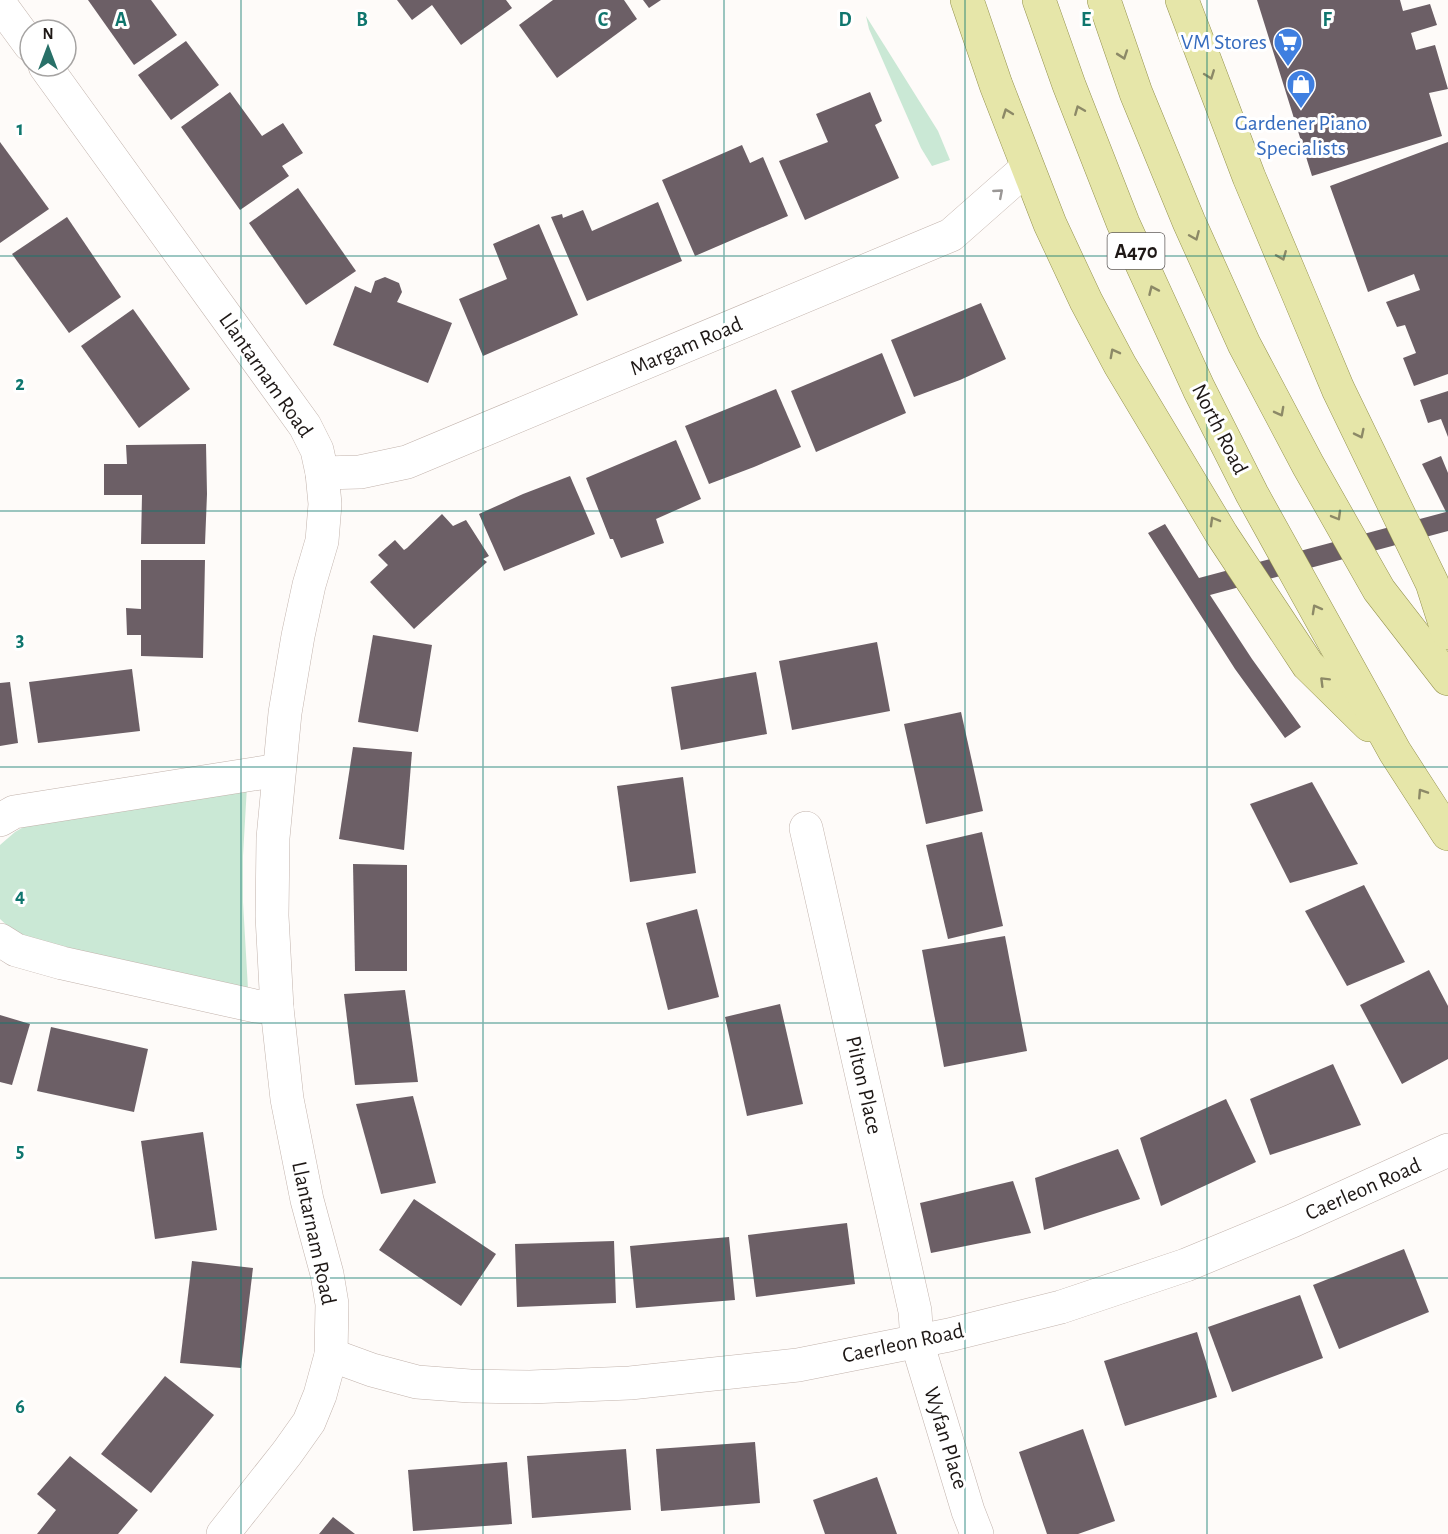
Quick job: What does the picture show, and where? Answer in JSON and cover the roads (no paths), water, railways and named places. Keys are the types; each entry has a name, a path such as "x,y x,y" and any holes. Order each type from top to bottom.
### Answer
{"main road":[{"path":"967,0 996,86 1050,224 1086,301 1120,365 1222,535 1308,665 1395,752"},
{"name":"North Road","path":"1039,0 1069,86 1123,223 1194,379 1252,494 1395,752 1448,834"},
{"name":"A470","path":"1104,0 1136,93 1210,272 1244,344 1308,465 1379,590 1448,679"},
{"path":"1182,0 1249,177 1333,378 1440,580 1448,633"}],"street":[{"path":"0,4 18,29"},
{"name":"Llantarnam Road","path":"54,78 305,426 317,450 322,473 325,504 322,541 309,585 298,636 279,770 273,838 272,916 277,1008 287,1099 307,1200 327,1274 332,1304 331,1355 320,1395 309,1422 223,1534"},
{"name":"Margam Road","path":"322,473 360,472 407,462 951,235 1027,168"},
{"path":"0,820 14,812 279,770"},
{"name":"Pilton Place","path":"806,828 915,1311 917,1342"},
{"path":"0,940 16,950 62,963 255,1006 277,1008"},
{"name":"Caerleon Road","path":"331,1355 372,1370 417,1382 470,1386 530,1387 630,1383 787,1366 917,1342 1061,1307 1186,1265 1292,1221 1448,1150"},
{"name":"Wyfan Place","path":"917,1342 977,1534"}],"place":[{"name":"VM Stores","path":"1288,68"},
{"name":"Gardener Piano Specialists","path":"1301,110"}]}
